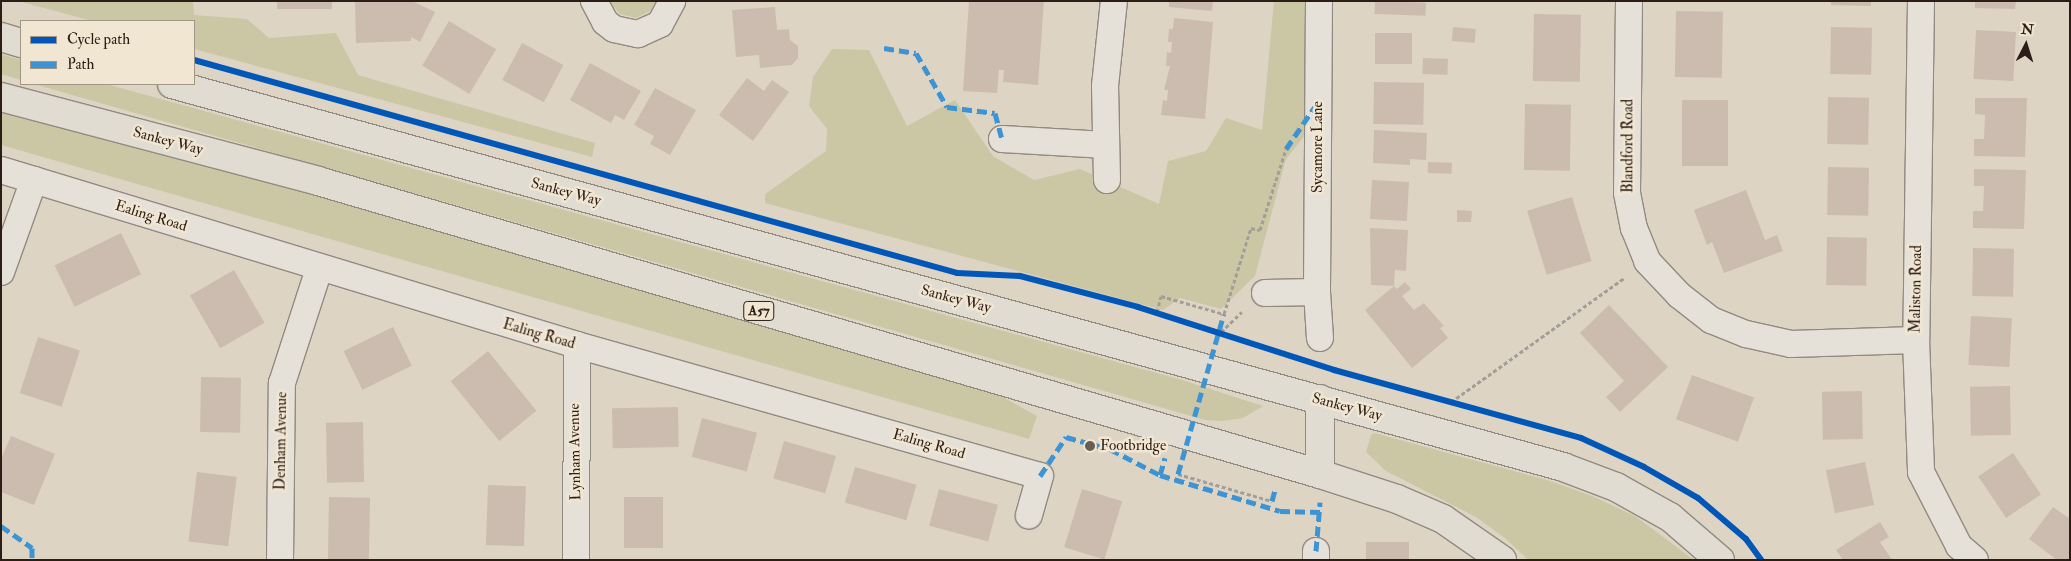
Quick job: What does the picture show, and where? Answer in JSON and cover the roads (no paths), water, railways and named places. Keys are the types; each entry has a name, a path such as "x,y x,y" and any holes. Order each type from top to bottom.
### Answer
{"highway":[{"path":"1,37 20,42"},
{"name":"Sankey Way","path":"176,85 1320,399 1563,468 1616,487 1670,517 1720,560"},
{"name":"Sankey Way","path":"1,97 318,181 1320,474 1397,499 1443,519 1502,560"},
{"path":"1320,399 1320,474"}],"street":[{"path":"594,1 605,22 614,30 638,34 660,24 672,1"},
{"path":"1107,180 1105,86 1114,1"},
{"name":"Sycamore Lane","path":"1319,1 1317,292 1320,338"},
{"name":"Blandford Road","path":"1629,1 1627,193 1634,228 1647,261 1679,295 1711,320 1746,334 1791,344 1916,340"},
{"name":"Maliston Road","path":"1921,1 1916,340 1921,472 1959,546 1975,560"},
{"path":"1002,139 1106,145"},
{"name":"Ealing Road","path":"1,170 319,269 577,345 1040,476 1029,515"},
{"path":"1,272 34,180"},
{"name":"Denham Avenue","path":"280,560 282,383 319,269"},
{"path":"1264,293 1317,292"},
{"name":"Lynham Avenue","path":"576,560 577,345"}],"place":[{"name":"Footbridge","path":"1090,446"}]}
